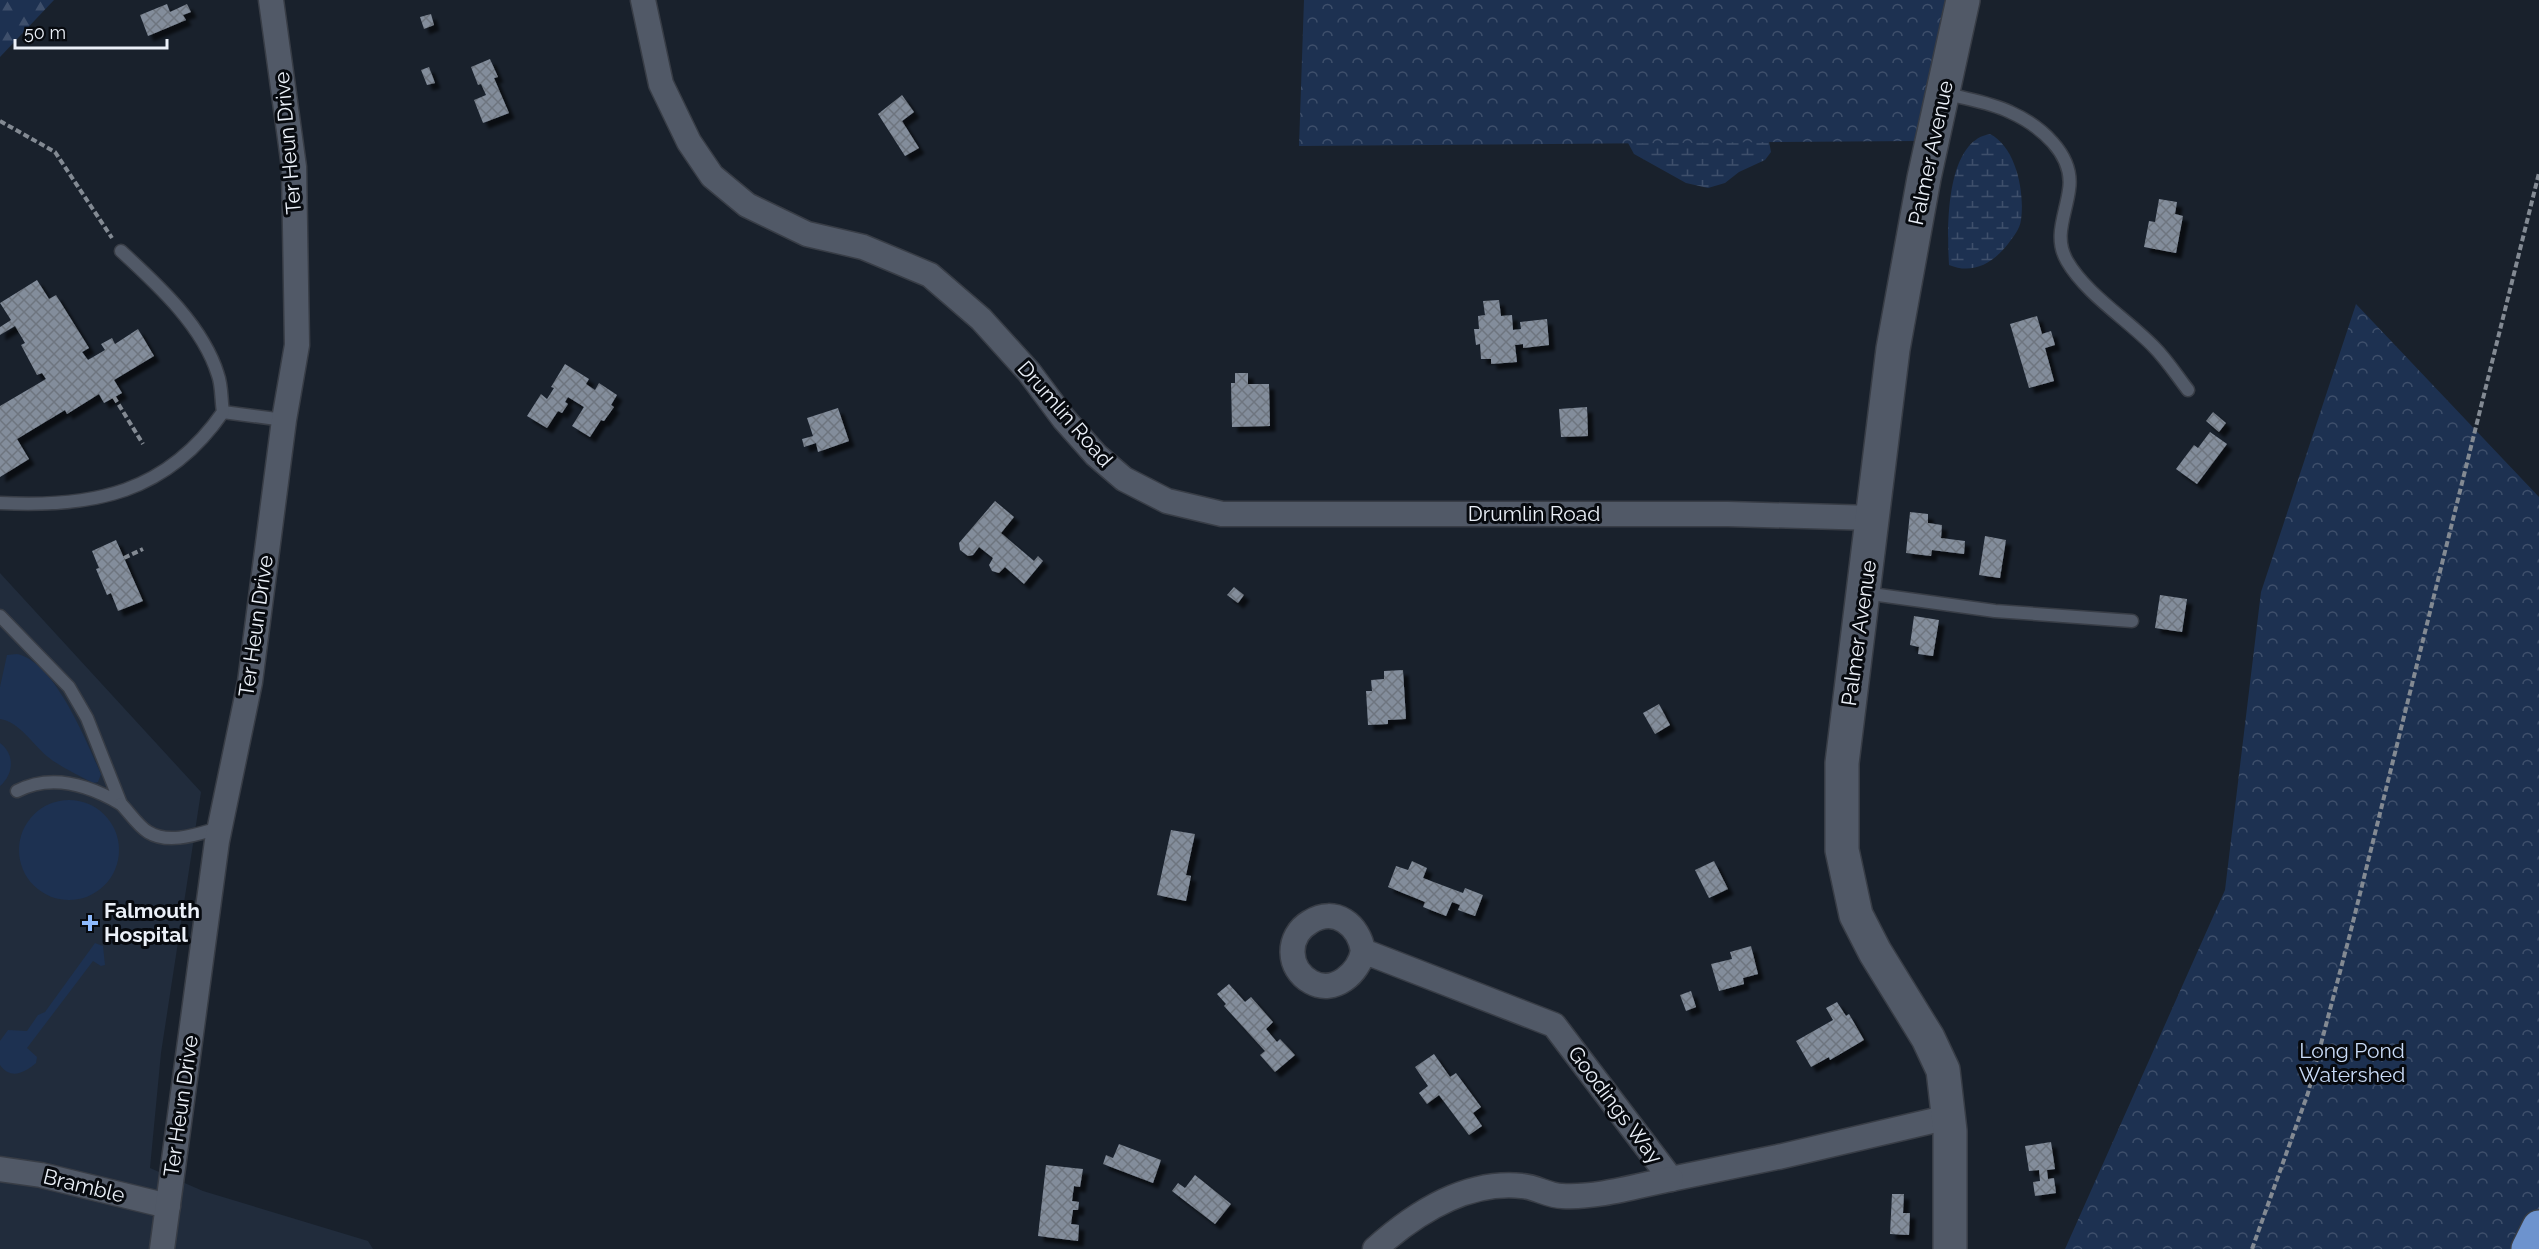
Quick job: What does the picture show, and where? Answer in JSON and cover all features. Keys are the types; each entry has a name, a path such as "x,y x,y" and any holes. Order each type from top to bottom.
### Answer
{"highway":[{"path":"2528,1249 2539,1227"}],"main road":[{"name":"Palmer Avenue","path":"1950,1249 1949,1118 1943,1070 1928,1038 1875,952 1856,915 1842,850 1842,763 1874,518 1893,349 1924,178 1963,0"}],"street":[{"name":"Ter Heun Drive","path":"162,1249 219,828 250,682 284,420 297,345 294,167 271,0"},
{"name":"Drumlin Road","path":"643,0 661,84 689,142 712,176 747,205 807,234 863,246 930,275 981,319 1029,372 1064,419 1096,455 1124,479 1167,501 1222,514 1728,514 1874,518"},
{"name":"Goodings Way","path":"1363,951 1554,1025 1671,1179 1949,1118"},
{"name":"Bramble","path":"0,1169 41,1175 168,1206"},
{"path":"1375,1249 1420,1212 1465,1192 1492,1187 1523,1186 1561,1197 1590,1195 1671,1179"}],"lane":[{"path":"1943,93 2010,111 2035,127 2059,147 2067,167 2070,188 2060,240 2066,259 2079,278 2156,348 2188,390"},
{"path":"0,503 24,505 88,501 115,495 141,484 184,454 208,433 223,412 219,376 204,345 167,293 121,251"},
{"path":"223,412 284,420"},
{"path":"1864,593 1995,611 2132,621"},
{"path":"0,616 69,687 96,736 121,804"},
{"path":"17,791 42,782 60,782 102,793 121,804 148,832 157,835 182,838 219,828"}],"path":[{"path":"0,121 55,152 121,251"},
{"path":"2252,1249 2308,1093 2348,945 2539,173"},
{"path":"114,397 143,444"},
{"path":"124,558 143,549"}],"shaded area":[{"name":"Falmouth Hospital","path":"0,573 201,792 161,1053 150,1168 203,1191 368,1241 373,1249 0,1249"}],"green space":[{"path":"0,0 54,0 0,57"},
{"path":"1304,0 1950,0 1916,141 1299,146"},
{"path":"1990,134 2006,149 2017,171 2022,209 2020,223 2016,233 1996,257 1974,268 1958,268 1949,265 1948,231 1952,189 1964,152 1975,140"},
{"path":"1768,136 1771,152 1765,160 1739,172 1725,183 1708,188 1686,183 1634,154 1627,141"},
{"name":"Long Pond Watershed","path":"2356,304 2539,497 2539,1249 2065,1249 2225,890 2261,592"},
{"path":"17,654 31,660 44,671 68,705 101,774 98,782 93,783 59,765 42,752 20,729 0,719 0,687 7,655"},
{"path":"0,743 8,753 11,764 8,776 0,786"},
{"path":"69,800 88,804 104,815 115,831 119,850 115,869 104,885 88,896 69,900 50,896 34,885 23,869 19,850 23,831 34,815 50,804"},
{"path":"95,943 103,946 105,965 101,966 93,961 27,1048 37,1057 36,1063 18,1073 13,1074 4,1070 0,1065 0,1041 8,1030 27,1031 38,1015 45,1012"}],"building":[{"path":"167,4 170,12 187,4 191,12 183,15 186,20 148,36 140,15"},
{"path":"431,14 434,25 424,29 420,17"},
{"path":"490,59 498,77 494,78 509,113 483,123 474,100 486,95 481,84 478,85 471,67"},
{"path":"429,67 435,83 427,85 421,70"},
{"path":"902,95 914,112 902,121 919,148 905,156 878,114"},
{"path":"2159,199 2177,202 2175,214 2183,216 2176,253 2144,247 2149,221 2155,222"},
{"path":"37,280 49,299 56,295 89,348 82,352 88,360 105,350 101,344 112,338 115,344 138,329 154,356 114,380 122,393 104,403 99,394 67,414 65,410 17,439 29,459 0,477 0,406 46,379 42,373 37,375 21,345 25,343 15,326 0,335 0,327 11,320 0,303"},
{"path":"1499,300 1501,316 1512,315 1513,330 1521,329 1520,322 1547,319 1549,345 1523,348 1523,344 1515,345 1517,362 1491,364 1491,359 1481,359 1480,344 1476,345 1474,329 1479,329 1478,316 1485,315 1483,301"},
{"path":"2037,316 2042,334 2051,331 2055,345 2045,348 2054,381 2029,388 2010,324"},
{"path":"565,364 589,379 586,384 595,390 599,383 617,395 611,405 614,407 604,421 601,420 590,437 572,426 584,407 568,397 565,402 568,404 562,413 558,411 547,428 527,416 541,394 547,399 554,388 551,387"},
{"path":"1235,373 1248,373 1248,384 1269,384 1270,426 1232,427 1231,383 1235,383"},
{"path":"1587,407 1588,436 1561,437 1559,409"},
{"path":"838,408 849,441 818,452 816,443 804,447 802,439 813,436 807,418"},
{"path":"2213,412 2226,423 2219,432 2206,421"},
{"path":"2210,432 2227,444 2197,484 2176,469 2194,445 2198,448"},
{"path":"995,501 1014,517 1001,533 1034,561 1038,556 1043,561 1024,584 1005,567 999,573 992,571 989,565 993,558 979,547 973,555 968,556 960,550 959,543"},
{"path":"1910,512 1928,514 1928,523 1942,525 1941,538 1965,541 1964,554 1932,550 1931,556 1906,553"},
{"path":"1985,536 2006,540 2000,578 1979,575"},
{"path":"116,540 143,601 118,611 111,593 107,595 96,569 99,568 92,551"},
{"path":"1234,587 1244,595 1238,603 1227,595"},
{"path":"2160,595 2187,599 2182,632 2155,628"},
{"path":"1914,616 1939,620 1933,656 1918,654 1919,647 1910,645"},
{"path":"1403,670 1406,719 1388,720 1388,724 1368,725 1366,691 1372,691 1371,680 1384,679 1384,671"},
{"path":"1659,704 1670,725 1655,734 1643,713"},
{"path":"1171,830 1195,834 1186,875 1191,876 1186,901 1157,895"},
{"path":"1412,861 1427,868 1423,878 1463,893 1465,888 1483,895 1475,916 1458,910 1460,905 1452,902 1446,916 1423,907 1425,902 1388,887 1396,866 1408,870"},
{"path":"1714,861 1728,889 1709,898 1695,870"},
{"path":"1751,946 1758,974 1743,978 1744,984 1719,991 1711,964 1732,959 1730,952"},
{"path":"1229,984 1245,1002 1251,997 1273,1022 1266,1029 1277,1042 1280,1039 1295,1055 1275,1072 1260,1055 1265,1051 1224,1006 1226,1004 1217,994"},
{"path":"1691,991 1696,1007 1686,1011 1680,995"},
{"path":"1837,1002 1846,1016 1849,1014 1864,1040 1830,1060 1829,1057 1811,1067 1796,1041 1833,1020 1826,1008"},
{"path":"1434,1054 1450,1077 1456,1073 1481,1107 1473,1113 1482,1126 1469,1135 1439,1095 1427,1104 1419,1093 1428,1086 1415,1067"},
{"path":"2051,1142 2055,1169 2047,1170 2048,1179 2054,1178 2056,1193 2035,1196 2033,1182 2040,1181 2039,1170 2029,1171 2025,1146"},
{"path":"1119,1144 1161,1160 1153,1183 1103,1164 1106,1155 1113,1158"},
{"path":"1046,1165 1083,1169 1080,1187 1074,1186 1072,1201 1079,1202 1078,1210 1073,1210 1071,1224 1079,1225 1078,1241 1038,1236"},
{"path":"1195,1175 1231,1204 1215,1224 1172,1191 1178,1183 1185,1188"},
{"path":"1892,1194 1904,1194 1903,1213 1910,1213 1909,1235 1890,1234"}],"place":[{"name":"Falmouth Hospital","path":"90,923"}]}
